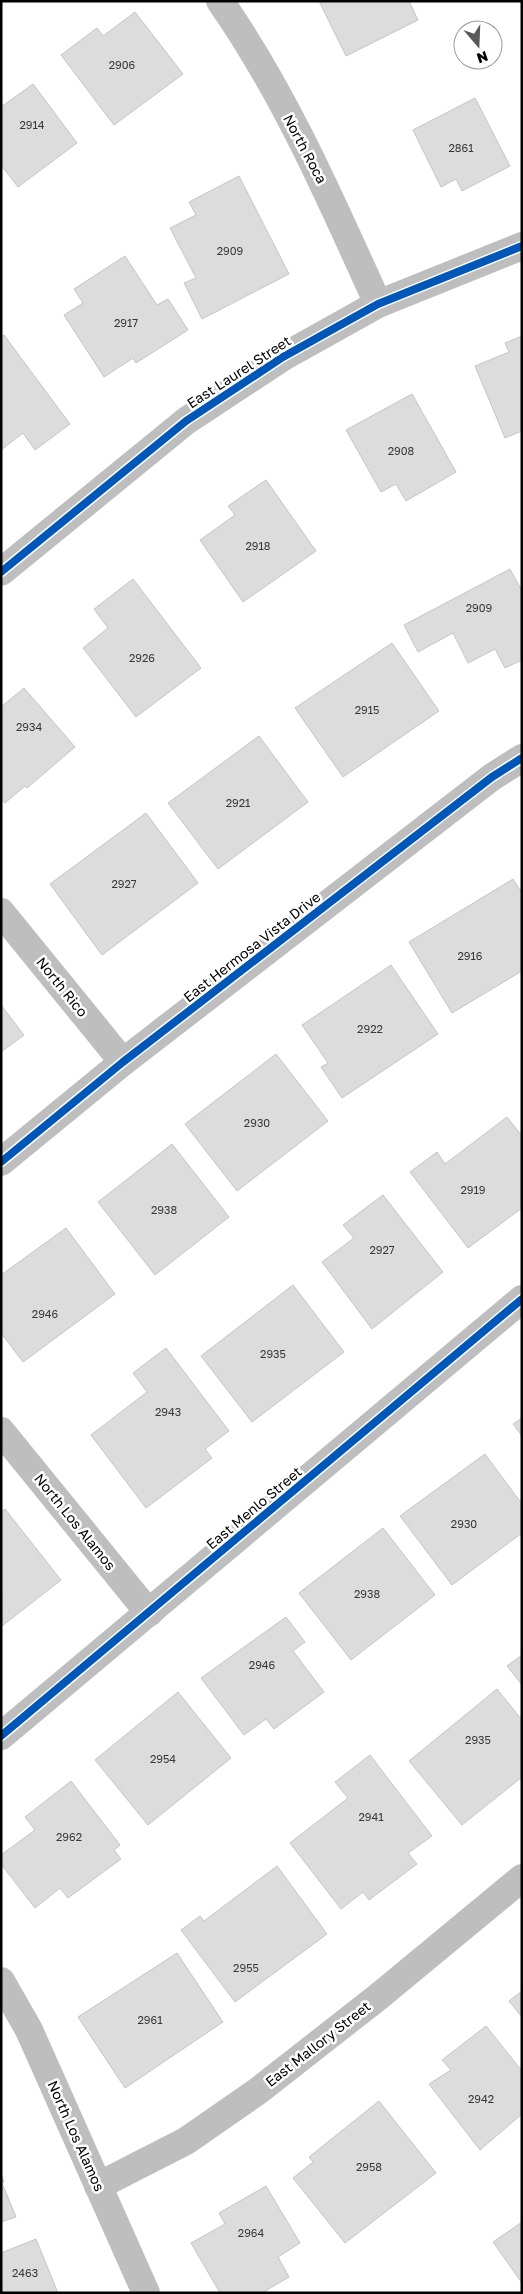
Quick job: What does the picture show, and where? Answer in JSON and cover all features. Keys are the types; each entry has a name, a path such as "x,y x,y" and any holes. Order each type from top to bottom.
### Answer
{"street":[{"name":"North Roca","path":"220,1 248,41 328,194 378,304"},
{"name":"East Laurel Street","path":"1,572 186,421 282,356 378,304 522,246"},
{"name":"East Hermosa Vista Drive","path":"1,1162 123,1062 485,783 522,758"},
{"name":"North Rico","path":"1,912 123,1062"},
{"name":"East Menlo Street","path":"1,1736 522,1299"},
{"name":"North Los Alamos","path":"1,1431 149,1613"},
{"name":"East Mallory Street","path":"98,2186 186,2141 258,2092 378,1997 522,1878"},
{"name":"North Los Alamos","path":"1,1981 29,2030 146,2293"}],"building":[{"path":"319,1 409,1 418,20 346,56"},
{"path":"135,12 183,74 114,125 61,55 97,28 103,36"},
{"path":"33,84 77,143 18,187 1,165 1,107"},
{"path":"475,98 510,166 462,191 456,179 441,187 413,130"},
{"path":"239,176 289,274 202,319 184,283 196,278 170,228 196,215 189,202"},
{"path":"125,256 157,305 168,299 188,330 136,363 133,358 104,377 64,315 83,303 74,289"},
{"path":"4,335 70,424 35,450 23,433 1,450 1,337"},
{"path":"522,336 522,431 505,438 475,366 509,352 505,343"},
{"path":"412,394 456,472 406,501 396,484 381,492 346,430"},
{"path":"266,480 316,551 243,602 200,540 235,515 228,506"},
{"path":"510,569 522,591 522,660 505,668 495,649 468,663 453,633 418,652 404,625"},
{"path":"133,579 201,668 136,717 83,648 108,628 94,609"},
{"path":"392,643 439,711 343,777 295,708"},
{"path":"24,688 75,747 27,788 25,786 5,803 1,798 1,707"},
{"path":"259,736 308,802 218,869 168,803"},
{"path":"146,813 198,883 102,955 50,884"},
{"path":"513,879 522,893 522,971 452,1013 409,942"},
{"path":"391,965 438,1034 342,1098 321,1067 328,1063 302,1025"},
{"path":"1,1005 24,1035 1,1052"},
{"path":"276,1054 328,1121 237,1191 185,1124"},
{"path":"507,1117 522,1136 522,1208 468,1248 410,1172 437,1152 445,1164"},
{"path":"172,1144 229,1217 155,1275 98,1202"},
{"path":"383,1195 443,1272 372,1329 322,1262 354,1238 343,1225"},
{"path":"66,1228 115,1294 23,1362 1,1333 1,1275"},
{"path":"293,1285 344,1352 252,1422 201,1356"},
{"path":"166,1348 229,1431 205,1449 212,1458 146,1508 91,1435 147,1392 133,1373"},
{"path":"522,1418 522,1436 513,1424"},
{"path":"485,1454 522,1504 522,1533 452,1585 400,1516"},
{"path":"5,1509 61,1580 2,1626 1,1512"},
{"path":"383,1528 435,1595 351,1660 299,1593"},
{"path":"286,1617 305,1642 293,1651 324,1692 274,1729 266,1719 244,1735 201,1678"},
{"path":"522,1655 522,1685 507,1666"},
{"path":"497,1689 522,1720 522,1777 462,1825 409,1761"},
{"path":"178,1692 231,1758 148,1825 95,1760"},
{"path":"370,1755 432,1836 408,1853 417,1864 369,1900 363,1892 341,1909 290,1843 348,1798 335,1782"},
{"path":"71,1781 120,1845 114,1850 121,1859 68,1898 60,1888 35,1908 1,1864 1,1855 35,1830 25,1817"},
{"path":"277,1866 327,1934 235,2002 181,1930 200,1916 204,1921"},
{"path":"177,1953 223,2022 125,2088 78,2017"},
{"path":"522,1991 522,2017 509,2001"},
{"path":"486,2026 522,2071 522,2114 480,2150 429,2084 451,2070 442,2060"},
{"path":"379,2101 436,2173 345,2243 293,2178 313,2162 309,2157"},
{"path":"1,2174 4,2182 2,2183 16,2217 1,2222"},
{"path":"266,2186 300,2243 278,2257 289,2277 262,2293 220,2293 191,2243 225,2224 219,2213"},
{"path":"522,2222 522,2283 493,2242"},
{"path":"36,2239 58,2293 1,2293 1,2253"}],"cycle path":[{"path":"1,572 186,421 283,357 378,304 522,246"},
{"path":"1,1162 123,1062 492,777 522,758"},
{"path":"1,1736 522,1299"}]}
